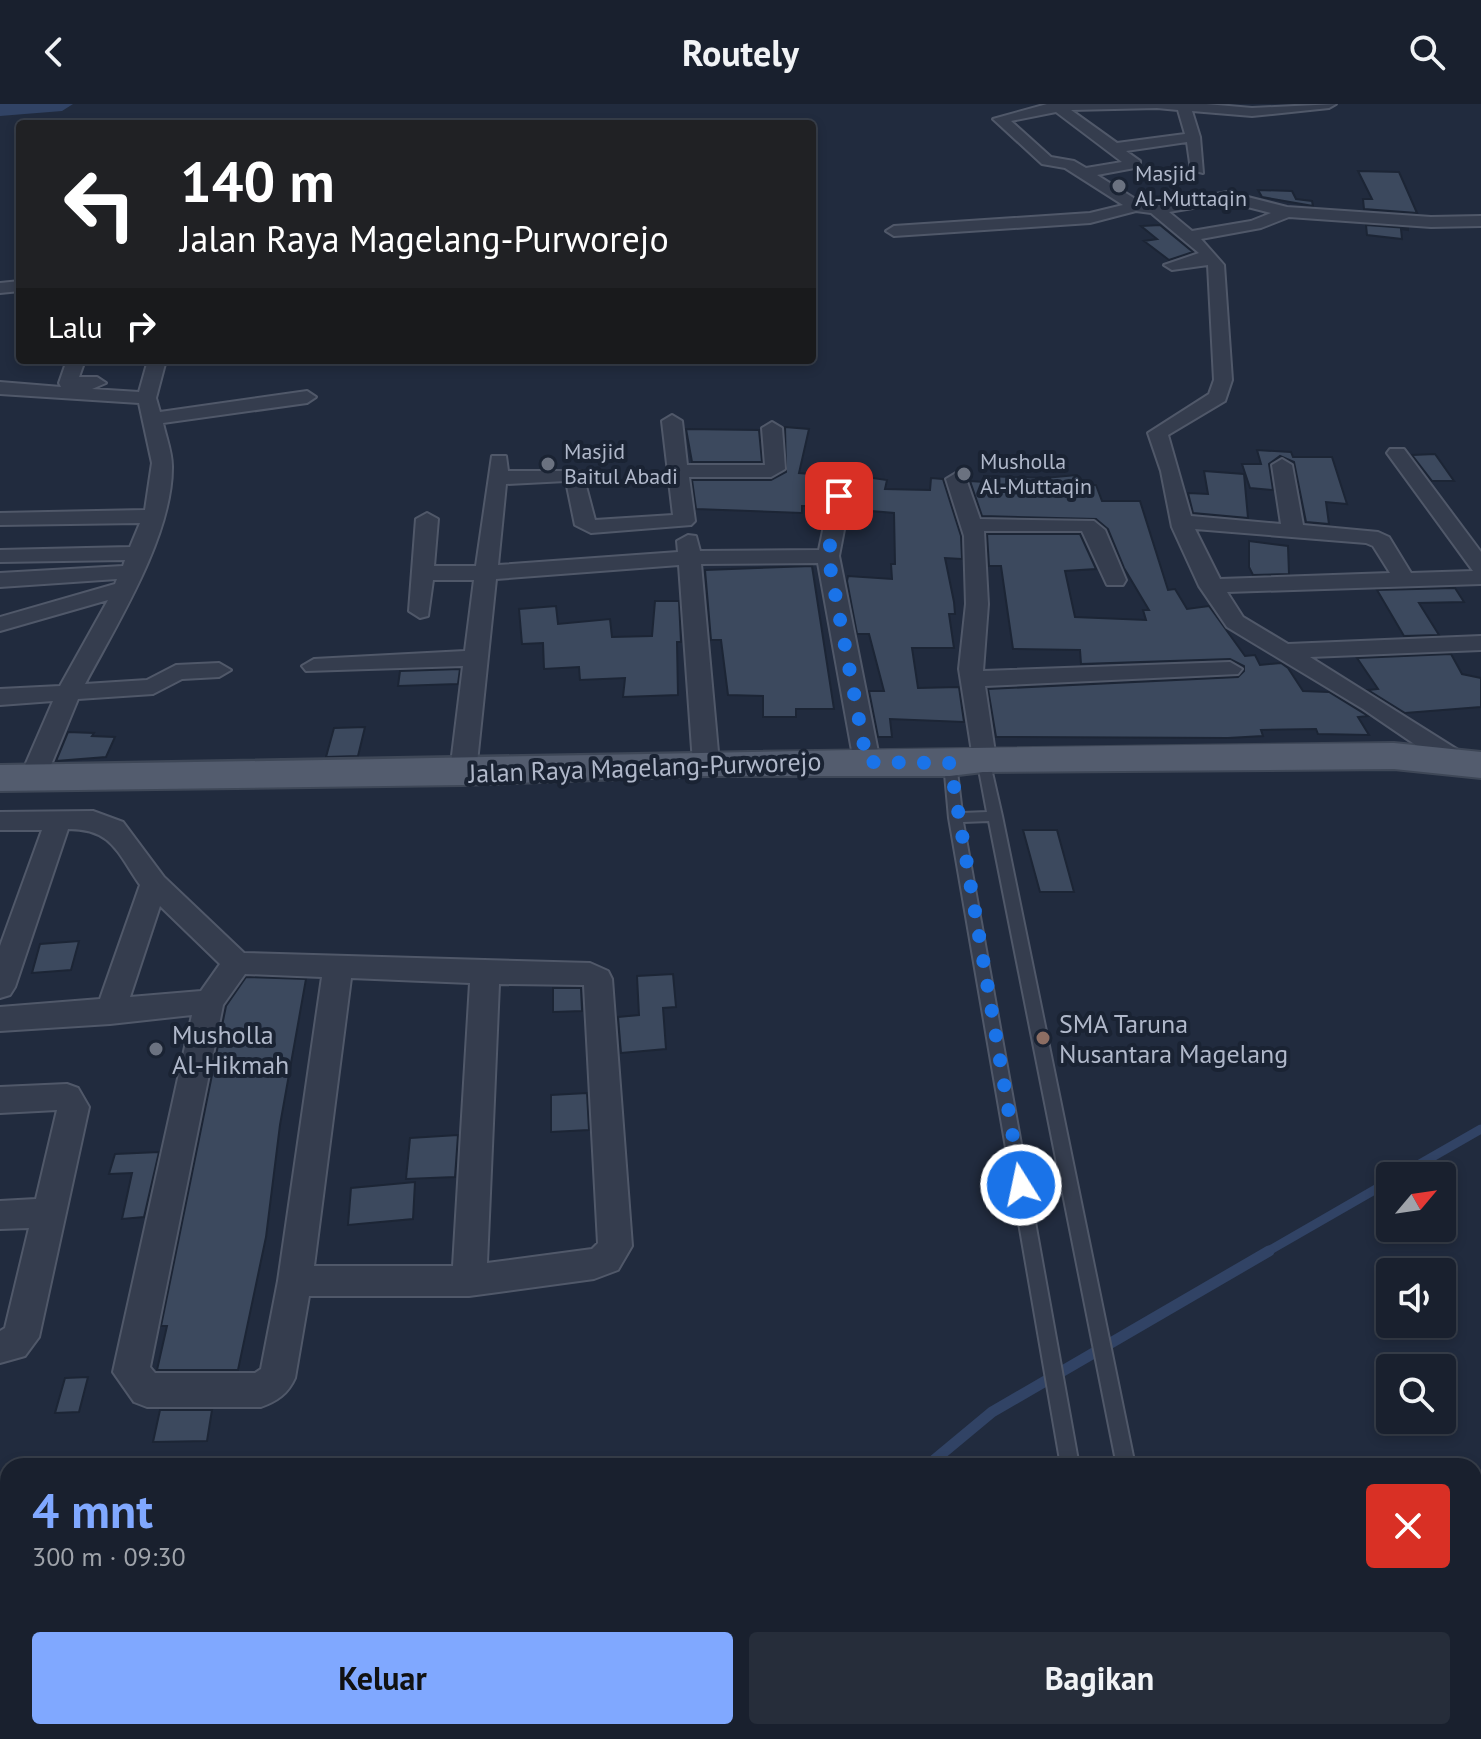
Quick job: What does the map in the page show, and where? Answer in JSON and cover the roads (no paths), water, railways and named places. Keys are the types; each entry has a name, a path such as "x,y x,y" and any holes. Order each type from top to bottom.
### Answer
{"main road":[{"name":"Jalan Raya Magelang-Purworejo","path":"16,777 463,772 706,763 1394,756 1469,763"}],"street":[{"path":"1136,206 1069,164 1047,161 1000,119 1056,106 1184,106 1252,112 1329,104"},
{"path":"1056,106 1135,164 1083,173"},
{"path":"1184,106 1198,170"},
{"path":"1115,148 1193,137"},
{"path":"1388,196 1392,219"},
{"path":"894,231 1090,218 1136,206 1156,209 1228,197 1287,212 1431,222 1481,221"},
{"path":"1156,209 1211,259 1220,291 1223,380 1218,397 1158,433 1182,522 1210,586 1235,622 1469,763"},
{"path":"1188,236 1255,225 1287,212"},
{"path":"1420,239 1431,222"},
{"path":"1172,265 1211,259"},
{"path":"75,364 68,383 307,397"},
{"path":"0,388 151,389"},
{"path":"16,777 68,694 131,571 159,502 162,463 151,389"},
{"path":"672,421 689,558 706,763"},
{"path":"678,471 771,471 775,469 772,428"},
{"path":"1397,453 1473,546 1481,567"},
{"path":"1282,465 1293,531"},
{"path":"463,772 498,469 575,475 586,525 591,527 684,521"},
{"path":"844,477 828,556 867,762"},
{"path":"956,479 975,536 977,604 966,761"},
{"path":"0,519 153,516"},
{"path":"420,611 427,519"},
{"path":"1182,522 1375,539 1381,542 1405,580"},
{"path":"971,525 1087,525 1094,530 1115,580"},
{"path":"0,556 131,571"},
{"path":"423,573 485,573 689,558 828,556"},
{"path":"0,580 131,571"},
{"path":"0,624 131,571"},
{"path":"1210,586 1481,577"},
{"path":"1282,651 1481,643"},
{"path":"314,666 476,658"},
{"path":"973,679 1230,669"},
{"path":"0,697 153,687 176,672 219,670"},
{"path":"0,821 93,820 114,828 154,884 237,963 590,974 598,979 615,1246 606,1259 594,1264 469,1281 295,1281"},
{"path":"0,987 58,821"},
{"path":"110,1013 154,884"},
{"path":"237,963 209,1002 131,1372 147,1390 261,1390 277,1378 295,1281 338,968"},
{"path":"469,1281 485,973"},
{"path":"0,1019 110,1013 209,1002"},
{"path":"0,1100 67,1097 73,1107 21,1337 13,1344 0,1347"},
{"path":"0,1215 51,1212"}],"lane":[{"path":"966,761 995,816 1124,1458"},
{"path":"966,761 956,818 1069,1458"},
{"path":"956,818 995,816"}],"waterway":[{"path":"0,109 62,104"},
{"path":"1423,1162 1481,1129"},
{"path":"1265,1253 1376,1189"},
{"path":"937,1458 992,1412 1269,1251"}],"place":[{"name":"Masjid Al-Muttaqin","path":"1119,186"},
{"name":"Masjid Baitul Abadi","path":"548,464"},
{"name":"Musholla Al-Muttaqin","path":"964,474"},
{"name":"SMA Taruna Nusantara Magelang","path":"1043,1038"},
{"name":"Musholla Al-Hikmah","path":"156,1049"}]}
